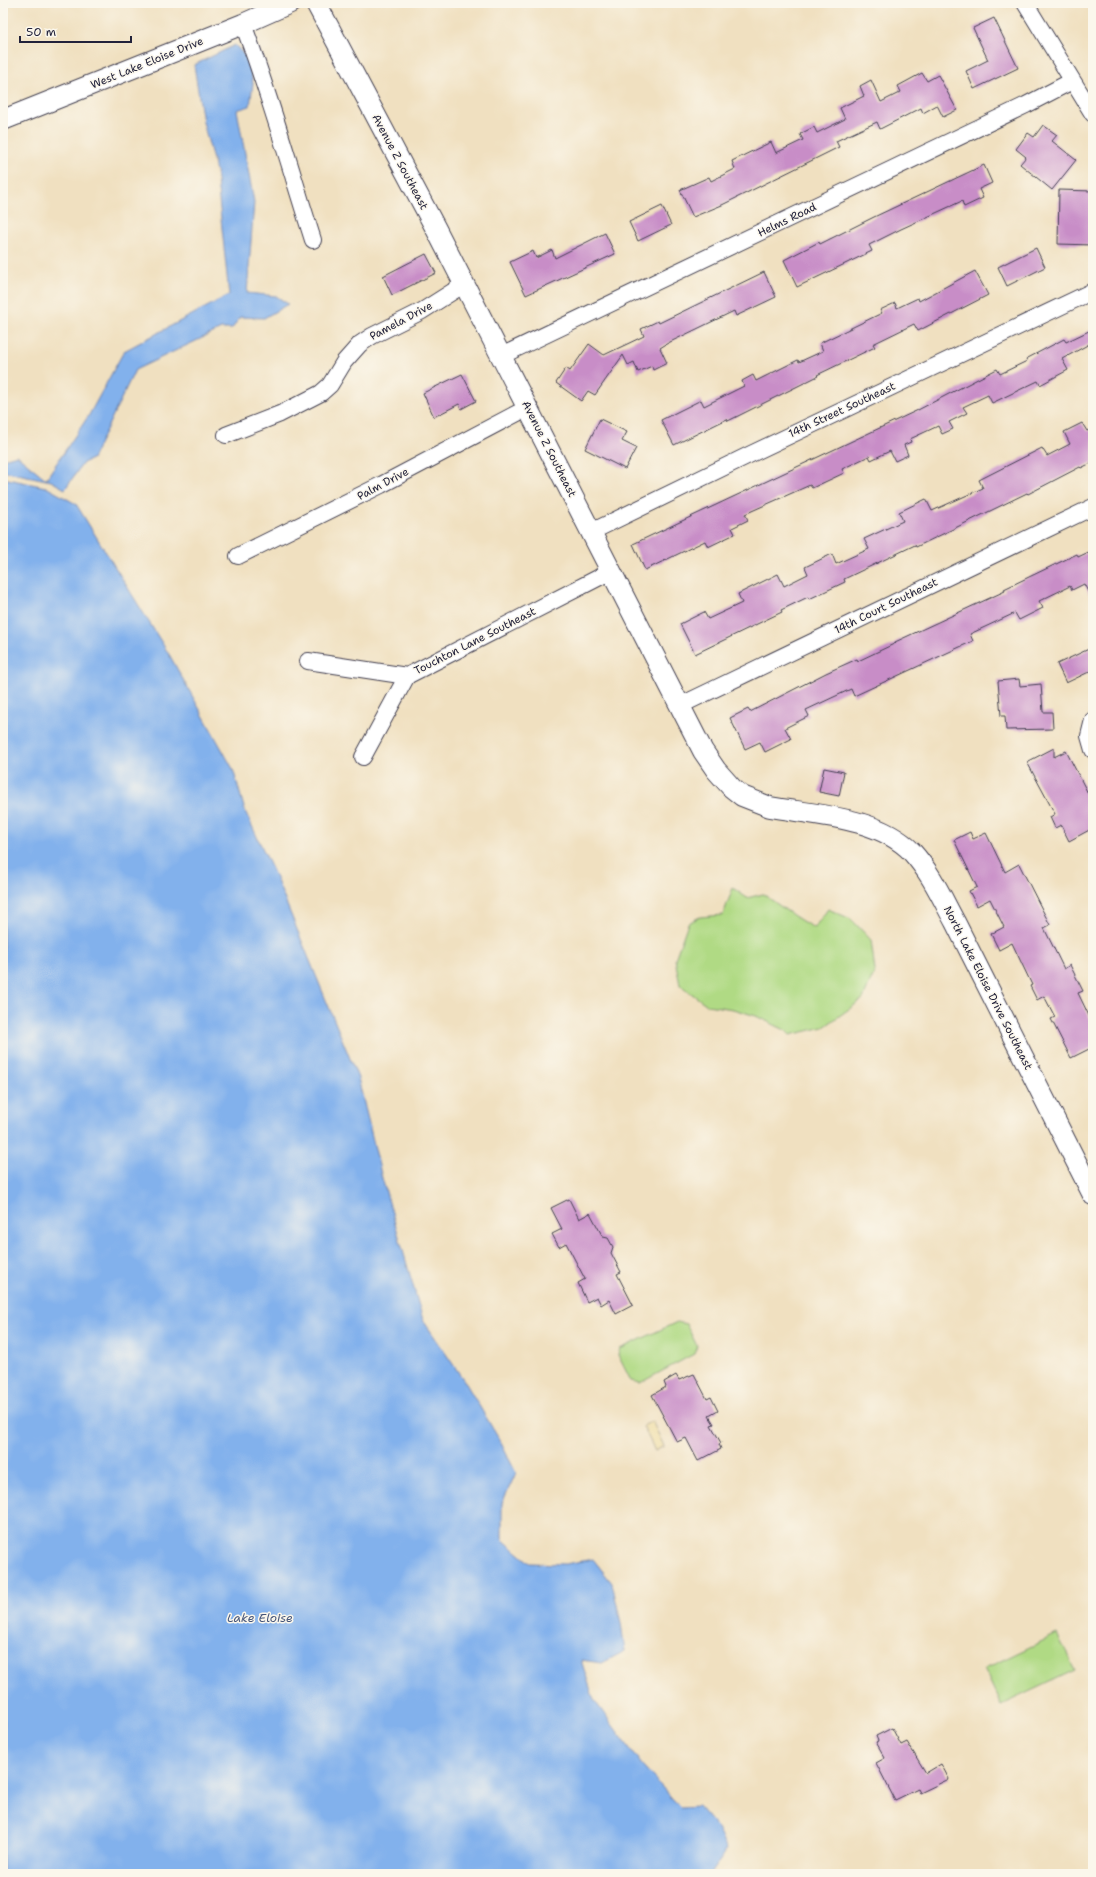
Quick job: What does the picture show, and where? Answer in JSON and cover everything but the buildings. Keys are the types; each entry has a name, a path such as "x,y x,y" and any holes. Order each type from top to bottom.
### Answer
{"street":[{"name":"West Lake Eloise Drive","path":"3,120 243,24 290,3"},
{"name":"Avenue Z Southeast","path":"316,3 436,229 463,285 591,532 678,706 716,770 732,788 742,796 770,807 843,820"},
{"path":"1025,3 1093,114"},
{"path":"243,24 262,73 270,107 313,240"},
{"name":"Helms Road","path":"501,356 1012,112 1072,81"},
{"name":"Pamela Drive","path":"226,435 280,414 321,393 330,386 344,362 360,344 372,336 422,311 463,285"},
{"name":"14th Street Southeast","path":"591,532 767,446 1093,291"},
{"name":"Palm Drive","path":"238,556 345,504 527,408"},
{"name":"14th Court Southeast","path":"678,706 1093,507"},
{"name":"Touchton Lane Southeast","path":"308,661 407,676 598,578 610,570"},
{"path":"362,757 407,676"},
{"path":"1093,720 1089,736 1093,750"},
{"name":"North Lake Eloise Drive Southeast","path":"843,820 866,824 891,836 911,852 926,870 955,922 1093,1195"}],"green space":[{"path":"733,888 747,898 763,894 814,928 828,909 851,919 871,940 875,971 863,999 824,1027 790,1035 785,1030 756,1016 733,1009 707,1005 680,985 675,959 688,923 700,917 723,915"},
{"path":"677,1322 686,1324 697,1346 694,1354 640,1383 631,1381 618,1355 620,1349"},
{"path":"1057,1634 1075,1670 1001,1705 984,1669"}],"sand":[{"path":"652,1421 664,1446 655,1451 643,1426"}],"water":[{"path":"235,45 247,58 253,83 250,106 237,110 254,202 247,293 276,296 288,304 264,318 240,317 232,329 221,329 135,370 92,459 83,463 65,489 51,481 3,471 3,459 17,455 46,479 89,415 124,351 229,295 216,171 203,122 194,65"},
{"name":"Lake Eloise","path":"3,478 46,487 76,504 170,656 233,769 245,811 273,871 358,1078 382,1178 423,1320 465,1382 499,1439 516,1473 502,1503 502,1539 530,1563 565,1564 593,1559 612,1583 621,1623 625,1651 602,1663 581,1660 594,1700 642,1765 680,1807 698,1806 716,1827 727,1849 710,1874 3,1874"}]}
